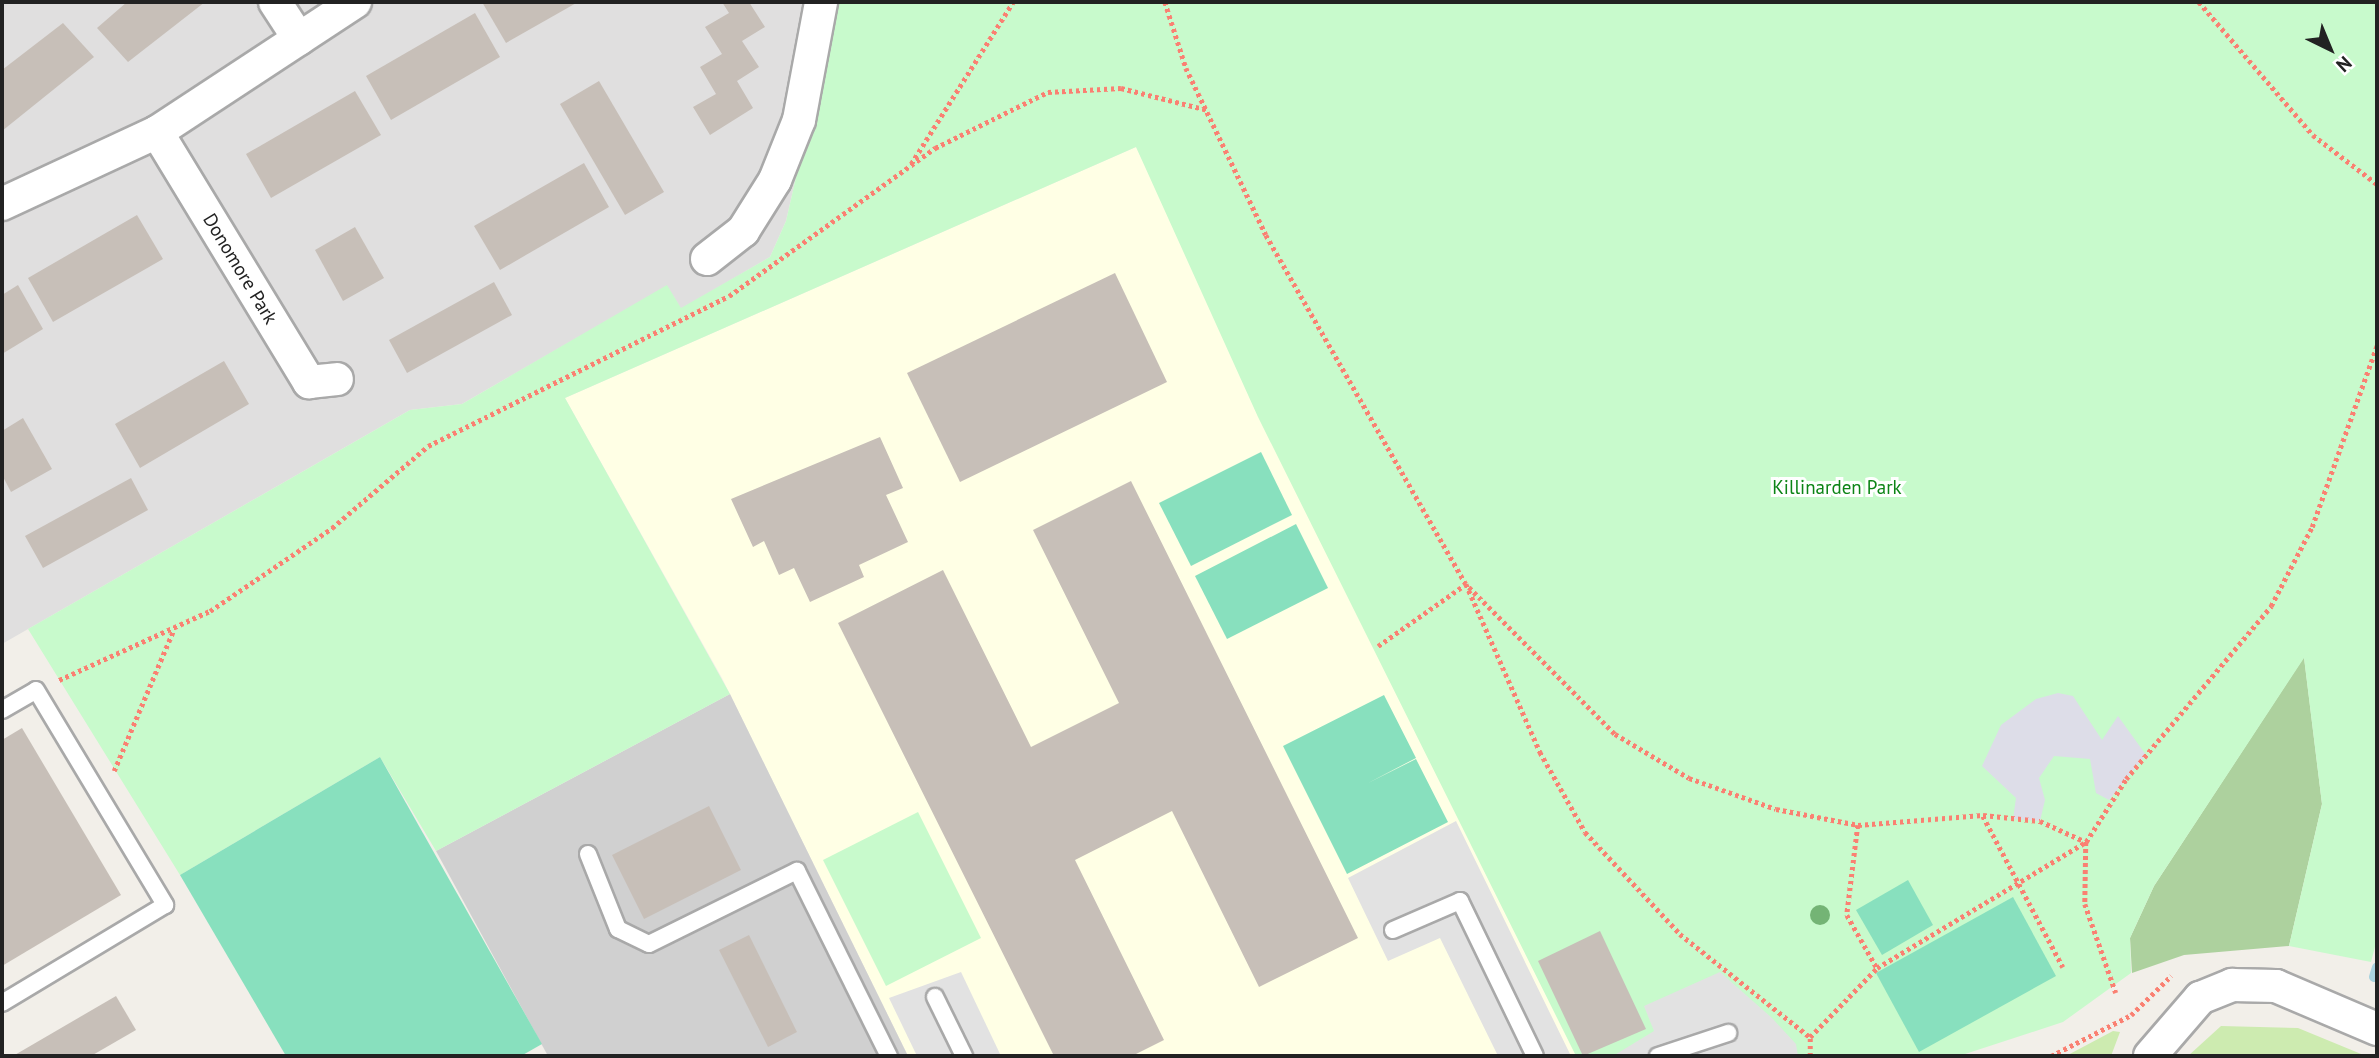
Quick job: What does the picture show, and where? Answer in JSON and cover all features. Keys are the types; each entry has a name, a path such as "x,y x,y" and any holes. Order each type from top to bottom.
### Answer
{"street":[{"path":"275,2 299,39"},
{"path":"2,204 157,132 355,2"},
{"path":"707,259 743,231 775,180 799,120 821,2"},
{"name":"Donomore Park","path":"157,132 309,382 337,379"},
{"path":"2150,1056 2200,998 2232,985 2276,986 2318,1001 2377,1029"}],"lane":[{"path":"2,710 36,690 165,905 2,1003"},
{"path":"587,854 618,929 649,944 797,871 889,1056"},
{"path":"1393,930 1460,901 1535,1056"},
{"path":"935,997 964,1056"},
{"path":"1658,1056 1728,1033"}],"path":[{"path":"908,167 1013,2"},
{"path":"1165,2 1208,110 1272,247 1466,584 1540,751 1585,832 1680,934 1810,1037"},
{"path":"2199,2 2313,135 2377,184"},
{"path":"56,681 174,630 332,528 428,446 729,296 908,167 1048,93 1121,88 1208,110"},
{"path":"2116,993 2085,904 2086,842 2109,800 2271,606 2312,527 2377,345"},
{"path":"1378,646 1466,584"},
{"path":"1466,584 1615,734 1689,778 1776,809 1858,825 1983,815 2040,821 2086,842"},
{"path":"113,775 174,630"},
{"path":"1983,815 2022,883 2063,967"},
{"path":"1858,825 1847,915 1877,968"},
{"path":"1810,1056 1810,1037 1877,968 2086,842"},
{"path":"2051,1056 2131,1014 2158,983"}],"shaded area":[{"path":"2,2 836,2 786,221 770,257 681,309 667,286 462,404 410,410 2,644"},
{"path":"1136,147 1577,1056 908,1056 722,678 565,398"},
{"path":"2058,693 2073,696 2102,740 2118,716 2146,755 2109,800 2096,793 2090,759 2054,756 2039,778 2045,800 2040,821 2013,819 2016,798 1982,766 2001,725 2036,699"},
{"path":"730,694 908,1056 548,1056 436,851"},
{"path":"1456,821 1571,1056 1498,1056 1440,938 1388,961 1348,878"},
{"path":"961,972 1001,1056 917,1056 889,998"},
{"path":"1720,972 1772,1018 1796,1044 1798,1056 1613,1056 1654,1031 1644,1006"}],"green space":[{"name":"Killinarden Park","path":"836,2 2377,2 2377,939 2371,962 2289,946 2322,804 2304,658 2154,886 2130,938 2131,973 2063,1022 1959,1056 1576,1056 1258,417 1136,147 565,398 730,694 436,851 380,757 180,875 28,629 410,410 462,404 667,285 681,308 770,257 786,221"},
{"path":"1261,452 1292,515 1191,566 1159,503"},
{"path":"1296,524 1328,588 1227,639 1195,576"},
{"path":"2304,657 2322,804 2289,946 2184,955 2132,973 2130,938 2154,886"},
{"path":"1384,695 1416,758 1368,783 1416,759 1448,822 1347,874 1283,746"},
{"path":"380,757 542,1044 521,1056 286,1056 180,875"},
{"path":"918,812 981,938 886,986 823,860"},
{"path":"1908,880 1933,925 1882,955 1856,910"},
{"path":"2013,897 2056,976 1919,1052 1876,973"},
{"path":"2221,1026 2298,1028 2366,1056 2188,1056"},
{"path":"2113,1031 2120,1032 2111,1056 2066,1056"}],"building":[{"path":"127,2 205,2 128,62 97,28"},
{"path":"482,2 578,2 506,43"},
{"path":"722,2 749,2 765,27 742,41 759,67 737,81 753,108 710,135 693,107 716,94 700,67 722,54 705,27 729,13"},
{"path":"475,13 500,57 391,120 366,76"},
{"path":"63,23 94,57 2,131 2,70"},
{"path":"599,81 664,192 625,215 560,104"},
{"path":"355,91 381,135 271,198 246,154"},
{"path":"584,163 609,207 500,270 474,226"},
{"path":"137,215 163,259 53,322 28,278"},
{"path":"355,227 384,278 343,301 315,250"},
{"path":"1115,273 1167,382 960,482 907,373"},
{"path":"494,282 512,315 407,373 389,340"},
{"path":"18,285 43,329 2,354 2,295"},
{"path":"224,361 249,404 140,468 115,424"},
{"path":"23,418 52,469 11,492 2,475 2,431"},
{"path":"880,437 903,488 886,495 908,542 859,565 864,577 810,602 794,568 779,575 764,541 753,547 731,499"},
{"path":"131,478 148,510 43,568 25,536"},
{"path":"1131,481 1358,938 1259,987 1172,811 1075,860 1164,1040 1132,1056 1054,1056 838,623 943,570 1031,747 1119,703 1033,530"},
{"path":"22,728 121,895 2,966 2,740"},
{"path":"709,806 741,870 644,919 612,855"},
{"path":"1600,931 1646,1029 1583,1056 1538,961"},
{"path":"749,935 797,1032 768,1047 719,950"},
{"path":"116,996 136,1030 91,1056 13,1056"}],"waterway":[{"path":"2374,977 2377,967"}]}
